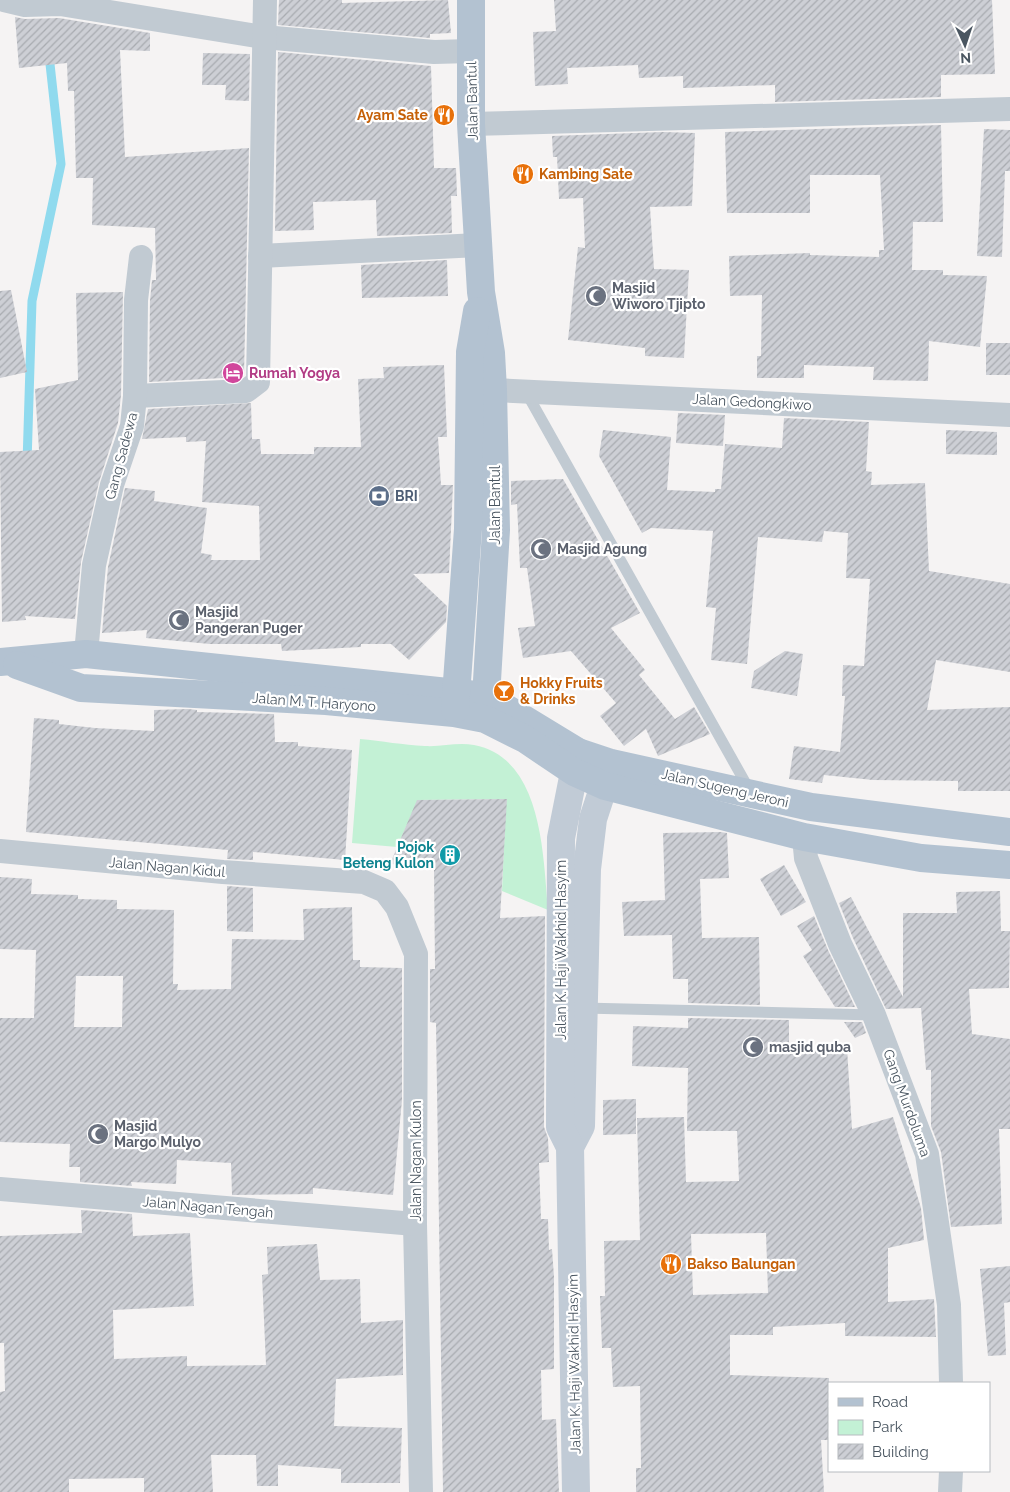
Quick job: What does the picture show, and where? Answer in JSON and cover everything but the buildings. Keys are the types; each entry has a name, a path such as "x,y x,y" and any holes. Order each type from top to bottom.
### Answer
{"main road":[{"name":"Jalan Bantul","path":"471,0 471,124 481,292 491,353 496,530 485,707"},
{"name":"Jalan Bantul","path":"456,702 468,529 470,352 481,292"},
{"name":"Jalan M. T. Haryono","path":"4,662 86,654 456,702"},
{"name":"Jalan M. T. Haryono","path":"4,662 81,688 326,701 456,702"},
{"path":"456,702 485,707 525,739 608,774"},
{"name":"Jalan K. Haji Wakhid Hasyim","path":"576,762 561,838 560,1127 570,1147 576,1492"},
{"name":"Jalan Sugeng Jeroni","path":"608,774 750,793 811,807 1010,832"},
{"name":"Jalan Sugeng Jeroni","path":"608,774 804,837 920,858 1010,865"},
{"name":"Jalan K. Haji Wakhid Hasyim","path":"570,1147 581,1126 587,870 594,819 608,774"}],"street":[{"path":"135,396 246,391 258,382 265,0"},
{"path":"14,2 60,4 263,37 434,52 471,51"},
{"path":"471,124 1010,109"},
{"path":"260,256 478,245"},
{"name":"Gang Sadewa","path":"86,654 94,565 112,485 132,426 135,396 136,300 140,257"},
{"name":"Jalan Gedongkiwo","path":"493,390 1010,415"},
{"name":"Gang Murdoluma","path":"804,837 806,858 840,944 874,1015 927,1154 949,1306 951,1382"},
{"name":"Jalan Nagan Kidul","path":"0,851 223,872 334,878"},
{"name":"Jalan Nagan Kulon","path":"334,878 364,882 385,891 402,917 416,954 416,1224 421,1492"},
{"name":"Jalan Nagan Tengah","path":"0,1189 416,1224"},
{"path":"950,1492 951,1472"}],"lane":[{"path":"526,392 750,793"},
{"path":"584,1008 874,1015"}],"green space":[{"path":"360,739 425,746 474,745 497,754 514,769 526,789 535,812 541,837 548,910 502,891 506,799 418,800 397,847 352,843"}],"waterway":[{"path":"27,463 32,301 61,164 49,55"}],"place":[{"name":"Ayam Sate","path":"444,115"},
{"name":"Kambing Sate","path":"523,174"},
{"name":"Masjid Wiworo Tjipto","path":"596,296"},
{"name":"Rumah Yogya","path":"233,373"},
{"name":"BRI","path":"379,496"},
{"name":"Masjid Agung","path":"541,549"},
{"name":"Masjid Pangeran Puger","path":"179,620"},
{"name":"Hokky Fruits & Drinks","path":"504,691"},
{"name":"Pojok Beteng Kulon","path":"450,855"},
{"name":"masjid quba","path":"753,1047"},
{"name":"Masjid Margo Mulyo","path":"98,1134"},
{"name":"Bakso Balungan","path":"671,1264"}]}
